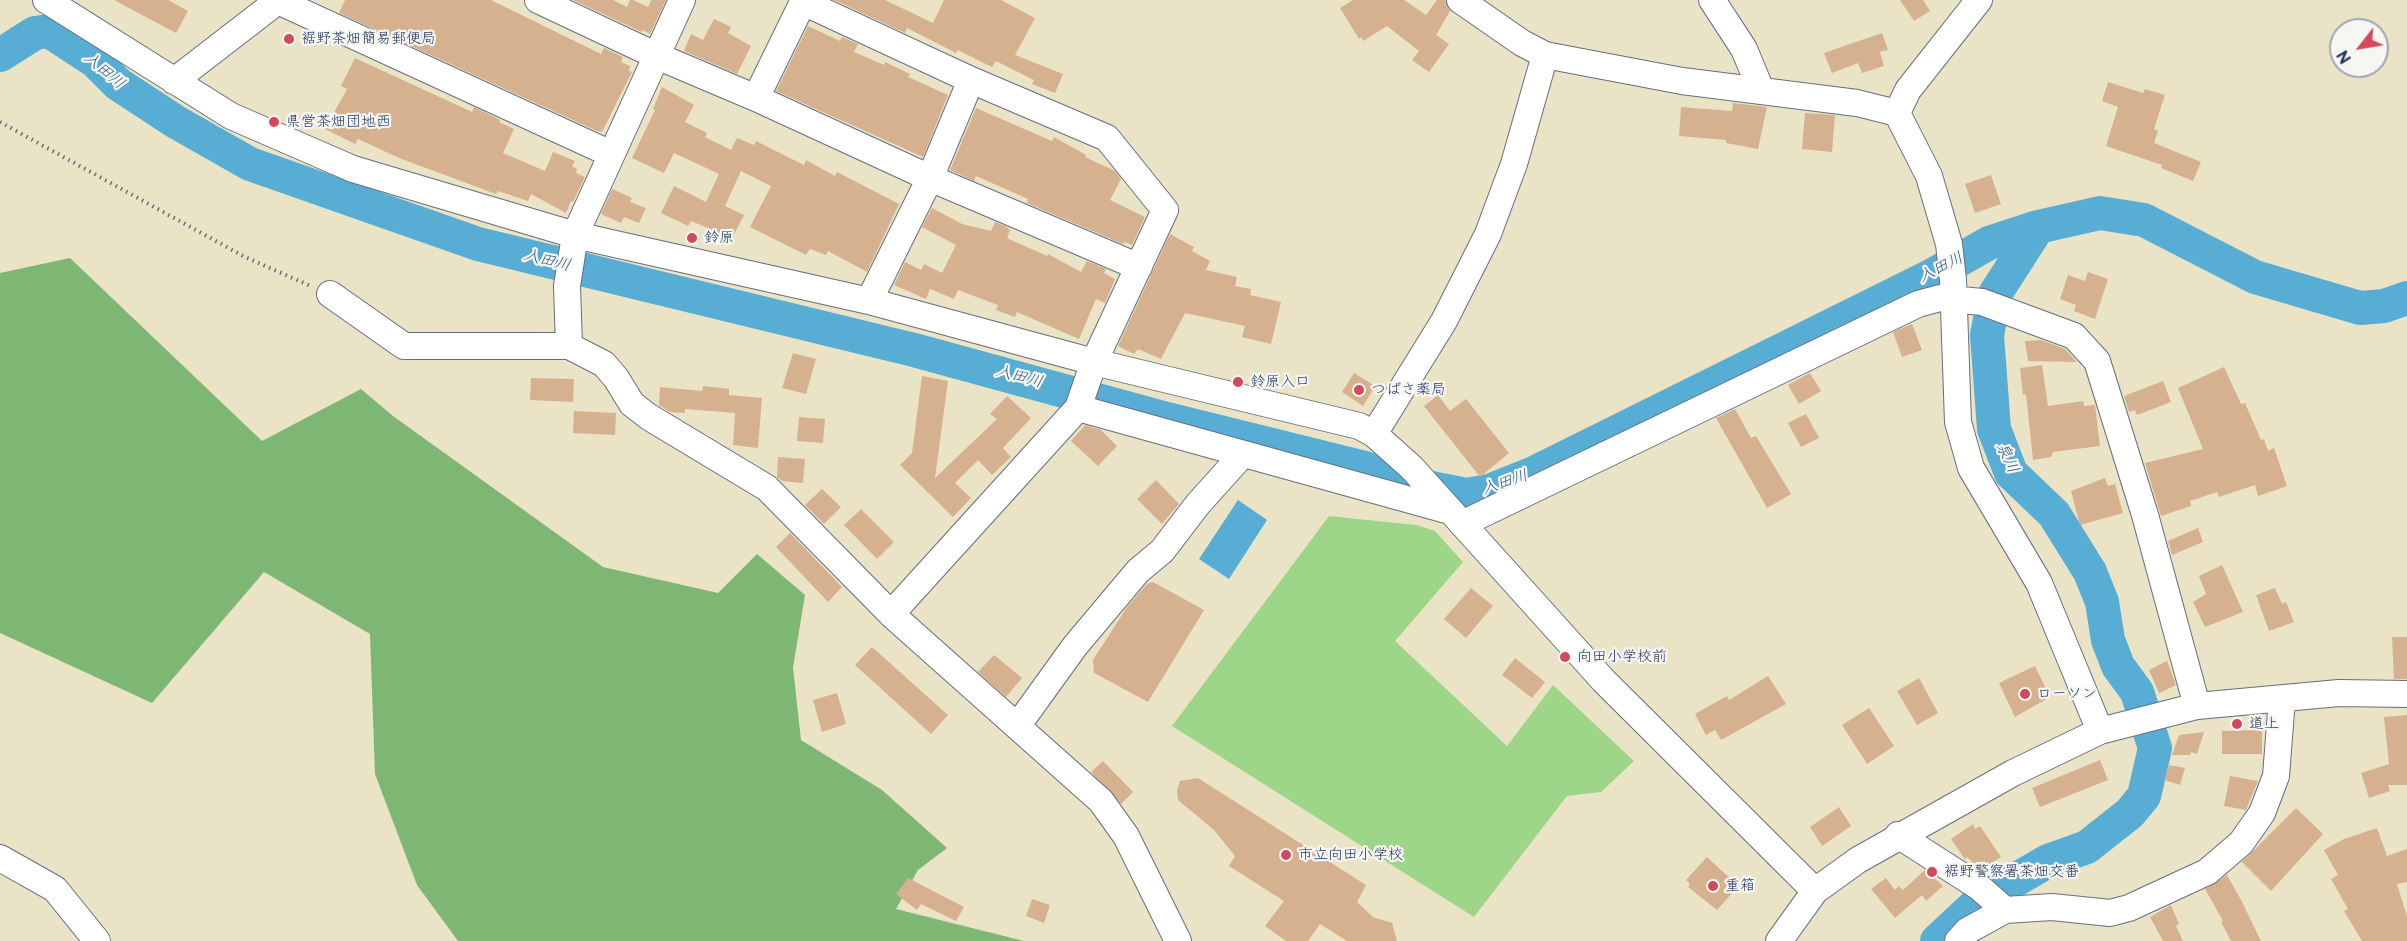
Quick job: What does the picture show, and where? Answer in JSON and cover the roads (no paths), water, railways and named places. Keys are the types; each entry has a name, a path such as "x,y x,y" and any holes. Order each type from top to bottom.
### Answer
{"street":[{"path":"46,0 231,117 353,169 572,247 869,302 1086,388 1243,454 1456,518 1918,304 1940,298 1953,290"},
{"path":"174,81 279,0 611,154"},
{"path":"538,0 657,57 756,98 930,178 1139,267"},
{"path":"569,346 567,285 572,247 611,154 682,0"},
{"path":"1460,0 1522,43 1545,54 1682,81 1857,103 1897,113 1929,176 1949,244 1958,422 1971,468 2039,583 2110,728"},
{"path":"1712,0 1744,48 1761,90"},
{"path":"1897,113 1908,90 1979,0"},
{"path":"756,98 803,2 971,80 1107,138 1165,210 1086,388 891,614"},
{"path":"1374,434 1444,321 1488,234 1514,164 1545,54"},
{"path":"869,302 930,178 971,80"},
{"path":"1953,290 2074,336 2097,361 2145,515 2187,708"},
{"path":"330,294 404,346 569,346 604,364 616,378 632,404 649,417 767,488 891,614 1101,801 1120,827 1178,941"},
{"path":"1086,388 1339,419 1374,434 1412,468 1603,680 1815,891"},
{"path":"1018,725 1076,646 1138,571 1161,551 1198,504 1243,454"},
{"path":"1779,941 1797,930 1815,891 1858,860 1898,835 2013,773 2110,728 2187,708 2339,693 2407,694"},
{"path":"1898,835 1994,900 2110,913 2129,908 2207,872 2241,843 2262,813 2276,776 2282,699"},
{"path":"0,858 55,889 97,941"},
{"path":"1958,941 1994,900"}],"water":[{"path":"1238,500 1267,520 1229,579 1199,559"}],"waterway":[{"name":"入田川","path":"0,55 35,33 49,31 95,61 118,84 176,122 250,164 478,244 914,350 1159,417 1365,468 1406,483 1466,495 1489,491 1534,473 1931,276 1989,243 2038,227 2100,213 2144,220 2255,277 2360,308 2384,306 2407,298"},
{"name":"泉川","path":"1937,941 1981,900 2048,861 2087,847 2130,813 2144,796 2155,748 2137,692 2118,666 2108,640 2102,602 2090,572 2054,514 2011,473 1994,429 1987,335 1995,294 2038,227"}],"place":[{"name":"裾野茶畑簡易郵便局","path":"289,39"},
{"name":"県営茶畑団地西","path":"274,122"},
{"name":"鈴原","path":"692,238"},
{"name":"鈴原入口","path":"1238,382"},
{"name":"つばさ薬局","path":"1359,390"},
{"name":"向田小学校前","path":"1565,657"},
{"name":"ローソン","path":"2025,694"},
{"name":"道上","path":"2237,724"},
{"name":"市立向田小学校","path":"1286,855"},
{"name":"裾野警察署茶畑交番","path":"1932,872"},
{"name":"重箱","path":"1713,886"}]}
